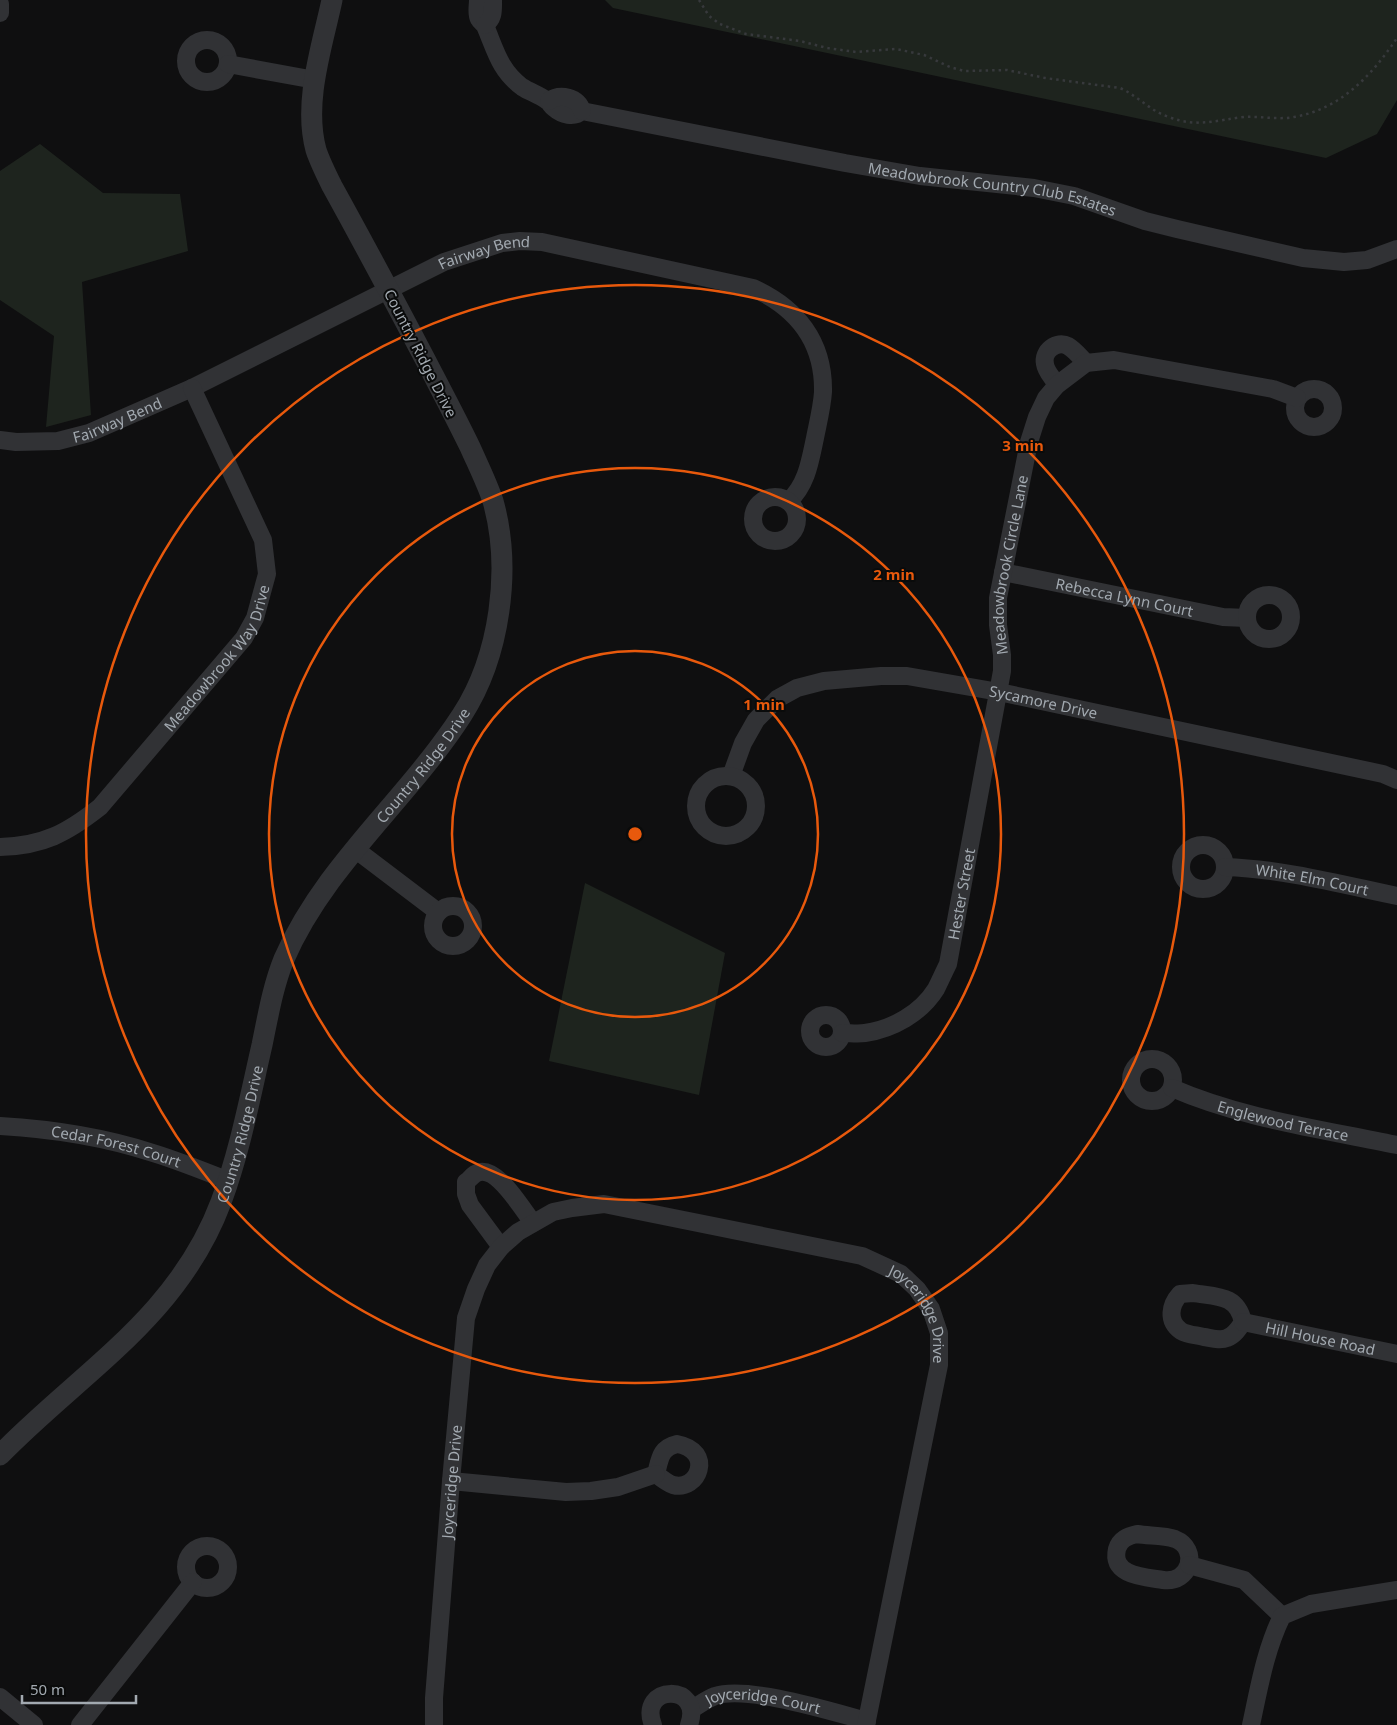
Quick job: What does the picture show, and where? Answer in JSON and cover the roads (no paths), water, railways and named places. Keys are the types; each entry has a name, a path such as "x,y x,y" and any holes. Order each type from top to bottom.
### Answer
{"street":[{"name":"Country Ridge Drive","path":"0,1455 18,1436 124,1343 159,1306 187,1269 220,1206 229,1181 238,1150 274,985 288,951 310,909 328,883 437,749 463,714 475,690 494,640 501,589 499,529 492,499 482,472 452,411 332,186 316,150 312,104 315,80 332,0"},
{"name":"Meadowbrook Country Club Estates","path":"478,0 480,20 485,25 496,55 509,75 523,88 549,101 561,96 576,100 580,104 582,111 873,168 920,176 983,181 1050,191 1074,196 1145,221 1302,258 1344,262 1367,260 1397,250"},
{"path":"485,25 491,20 493,14 493,0"},
{"path":"0,4 0,13"},
{"path":"228,64 315,80"},
{"name":"Fairway Bend","path":"0,440 16,442 58,441 89,433 192,388 454,259 502,243 520,241 542,242 752,288 770,296 799,319 816,350 821,369 823,394 809,466 798,492 789,500"},
{"path":"1057,385 1045,365 1044,359 1051,348 1056,345 1068,346 1086,363 1114,360 1273,389 1297,398"},
{"name":"Meadowbrook Circle Lane","path":"999,692 1002,655 998,625 998,598 1029,442 1037,417 1046,398 1057,385 1086,363"},
{"name":"Meadowbrook Way Drive","path":"0,846 19,846 55,837 77,826 100,807 244,638 254,618 267,574 263,540 192,388"},
{"name":"Rebecca Lynn Court","path":"1003,572 1223,617 1247,618"},
{"name":"Sycamore Drive","path":"731,776 743,743 756,720 777,700 797,688 824,681 881,676 907,676 999,692 1373,772 1397,780"},
{"name":"Hester Street","path":"842,1033 864,1034 900,1022 924,1003 935,989 948,964 999,692"},
{"path":"355,849 438,912"},
{"name":"White Elm Court","path":"1225,867 1295,874 1397,896"},
{"name":"Englewood Terrace","path":"1172,1088 1202,1101 1274,1120 1397,1145"},
{"name":"Cedar Forest Court","path":"0,1126 37,1128 115,1143 152,1153 229,1181"},
{"path":"501,1247 470,1205 466,1194 466,1182 476,1173 486,1172 499,1178 533,1223"},
{"name":"Joyceridge Drive","path":"434,1725 434,1698 451,1480 466,1318 476,1288 488,1265 501,1247 518,1232 553,1212 604,1204 862,1256 901,1274 917,1290 931,1309 939,1333 940,1365 866,1723"},
{"name":"Hill House Road","path":"1243,1322 1397,1354"},
{"path":"451,1480 566,1492 618,1487 656,1474"},
{"path":"1189,1565 1244,1580 1282,1616"},
{"path":"80,1725 192,1582"},
{"path":"1250,1725 1271,1638 1282,1616 1311,1604 1397,1590"},
{"name":"Joyceridge Court","path":"653,1725 650,1709 654,1702 662,1695 669,1693 685,1698 690,1717 716,1696 738,1693 803,1704 866,1723"},
{"path":"0,1698 34,1725"}]}
